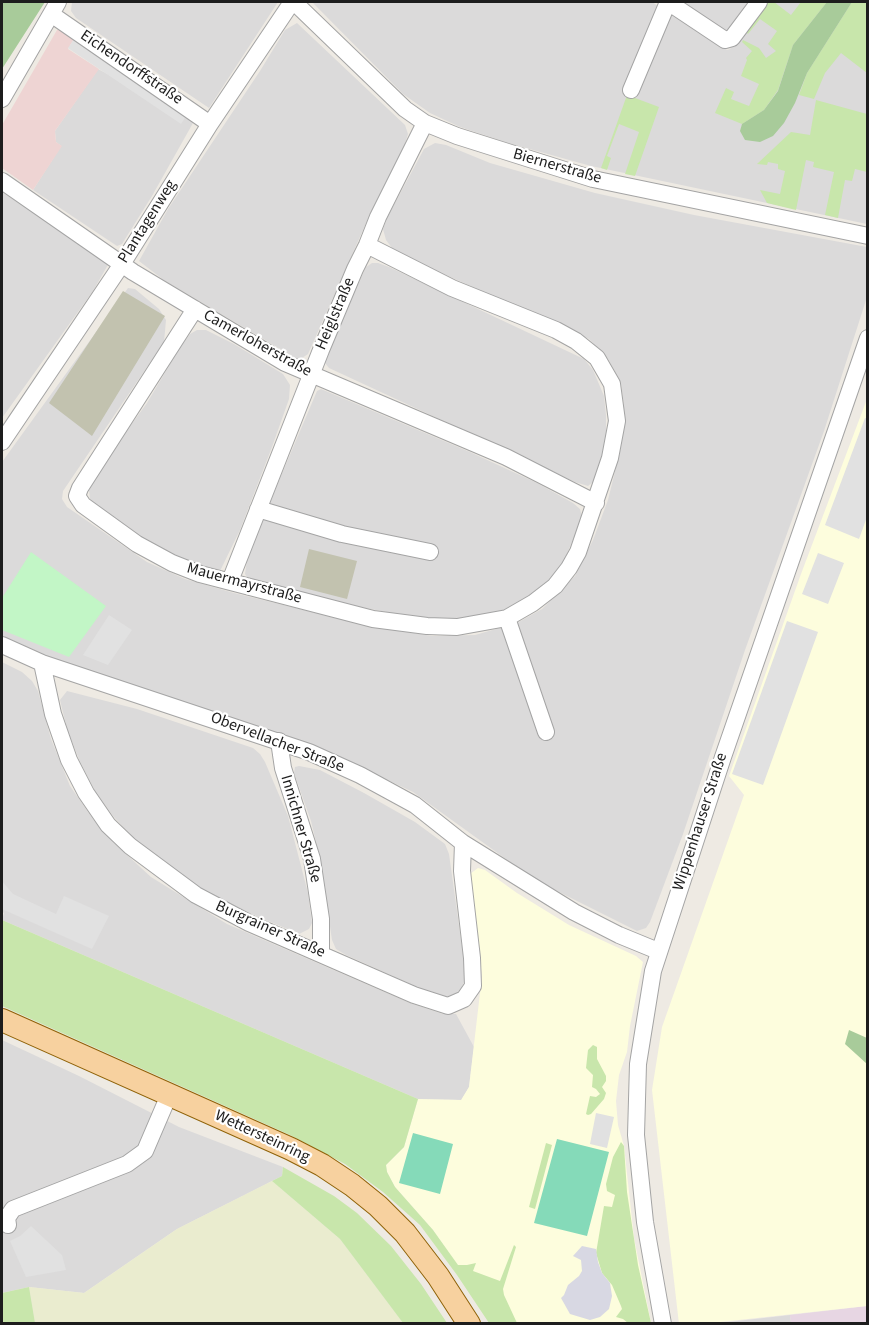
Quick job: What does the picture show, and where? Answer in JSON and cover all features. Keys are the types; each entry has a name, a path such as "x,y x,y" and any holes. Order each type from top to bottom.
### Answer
{"main road":[{"name":"Wettersteinring","path":"2,1020 307,1157 352,1185 378,1206 405,1233 438,1276 469,1323"}],"street":[{"name":"Biernerstraße","path":"293,2 389,95 424,123 479,144 593,179 867,236"},
{"name":"Plantagenweg","path":"2,442 122,264 210,124 293,2"},
{"path":"631,90 668,2 725,40 729,40 759,2"},
{"name":"Eichendorffstraße","path":"55,8 210,124"},
{"path":"2,99 55,8"},
{"name":"Heiglstraße","path":"230,581 350,279 424,123"},
{"name":"Camerloherstraße","path":"2,181 122,264 285,363 496,453 596,503"},
{"name":"Mauermayrstraße","path":"195,309 80,488 77,496 83,505 153,553 200,574 373,619 457,627 507,618 543,596 562,577 578,552 610,458 617,421 612,384 597,358 576,340 452,288 367,245"},
{"name":"Wippenhauser Straße","path":"663,1323 645,1222 636,1118 640,1042 658,951 744,693 867,338"},
{"path":"258,509 342,534 430,552"},
{"path":"507,618 546,732"},
{"name":"Obervellacher Straße","path":"2,645 42,663 279,741 360,775 415,805 463,843 574,912 619,935 658,951"},
{"name":"Burgrainer Straße","path":"42,663 53,714 65,751 86,793 108,825 130,846 196,895 249,923 321,952 430,1001 448,1006 464,999 473,986 462,875 463,843"},
{"name":"Innichner Straße","path":"279,741 283,768 312,859 321,919 321,952"},
{"path":"8,1225 7,1218 13,1209 127,1164 145,1151 169,1095"}],"shaded area":[{"path":"72,2 278,2 209,108 76,18 71,11"},
{"path":"652,2 727,50 764,2 867,2 867,224 591,166 460,127 430,113 403,94 313,3"},
{"path":"684,2 752,2 728,33"},
{"path":"297,23 405,125 408,134 308,354 299,360 165,281 139,261 168,209 285,30"},
{"path":"57,30 61,30 74,39 68,49 99,69 55,131 56,142 62,146 33,190 2,168 2,125"},
{"path":"74,39 187,115 181,124 68,48"},
{"path":"98,69 187,115 193,123 152,196 122,244 117,246 33,190 61,146 56,142 55,131"},
{"path":"435,143 446,145 490,163 595,193 694,215 867,247 867,297 824,431 745,650 683,834 650,922 646,928 637,931 535,880 413,792 358,766 278,733 59,661 2,636 2,462 128,288 135,289 159,309 166,320 164,342 63,491 62,499 67,507 147,562 185,579 234,593 362,624 432,636 475,635 517,623 542,609 575,576 593,540 608,500 621,447 624,407 621,383 608,359 589,339 419,263 392,248 386,240 383,229 388,216 424,149"},
{"path":"2,192 109,263 93,291 2,418"},
{"path":"372,263 389,267 584,359 593,370 604,396 606,415 606,438 598,472 593,482 588,486 575,482 329,368 325,363 327,352 366,267"},
{"path":"123,291 165,316 92,436 49,403"},
{"path":"197,330 206,330 234,344 283,374 290,385 289,399 272,447 240,530 220,571 186,562 150,543 95,505 90,499 89,490 101,466 147,403 179,349 190,334"},
{"path":"321,389 537,483 580,509 582,517 579,526 562,565 547,585 504,611 469,618 430,618 349,605 268,585 247,577 245,574 247,560 317,391"},
{"path":"867,399 867,1306 711,1323 679,1324 652,1090 662,1027 744,795 729,776 801,574"},
{"path":"865,418 868,419 867,517 859,539 825,525"},
{"path":"309,549 357,561 347,599 300,587"},
{"path":"818,553 844,563 828,604 802,594"},
{"path":"109,615 132,630 108,665 83,655"},
{"path":"787,621 818,632 763,785 732,774"},
{"path":"2,662 22,672 32,681 38,691 51,739 70,786 93,819 114,843 151,877 227,924 410,1003 443,1014 456,1014 474,1047 469,1087 462,1100 418,1099 2,920 4,913 2,912"},
{"path":"67,691 137,709 253,748 260,754 288,816 308,893 312,923 309,929 299,934 233,906 206,892 138,843 113,816 95,791 80,762 67,729 60,700"},
{"path":"295,767 320,770 364,793 415,822 445,844 449,854 464,961 464,982 455,994 448,997 435,995 336,949 332,940 320,859 311,821 294,773"},
{"path":"478,868 485,870 569,925 636,956 643,962 627,1052 619,1075 616,1101 618,1125 624,1146 634,1238 651,1323 497,1323 433,1230 395,1187 387,1172 386,1165 404,1147 418,1099 461,1100 469,1087 482,976 470,874"},
{"path":"2,881 13,894 56,914 64,896 109,916 92,949 2,909"},
{"path":"2,1040 179,1127 283,1167 282,1176 177,1229 84,1293 29,1287 2,1293"},
{"path":"596,1113 614,1117 607,1148 590,1144"},
{"path":"272,1181 340,1239 403,1323 35,1323 29,1287 84,1293 177,1229"},
{"path":"31,1226 62,1255 66,1270 26,1277 10,1241"},
{"path":"582,1246 596,1249 602,1273 610,1283 612,1296 609,1309 600,1317 590,1320 570,1314 561,1298 568,1285 582,1271 581,1260 573,1256"},
{"path":"867,1306 867,1323 791,1323 790,1315"},
{"path":"790,1315 791,1323 711,1324"}],"green space":[{"path":"2,2 45,2 2,69"},
{"path":"764,2 774,2 791,15 801,2 827,2 793,45 778,90 764,110 742,124 715,113 726,88 734,92 731,99 749,106 759,84 741,76 746,58 752,51 742,42 743,40 759,48 766,58 776,51 768,44 777,31 760,19 748,34 744,30"},
{"path":"827,2 852,2 807,73 784,123 773,136 760,142 745,140 740,131 742,124 764,110 778,91 793,45"},
{"path":"852,2 867,2 867,73 841,53 825,73 814,99 799,95 807,73"},
{"path":"627,95 659,107 635,176 625,174 639,132 619,124 607,156 611,158 607,170 601,168"},
{"path":"816,100 867,114 867,172 855,169 852,181 845,180 838,218 825,215 834,172 813,167 814,162 806,160 796,210 767,203 760,190 780,194 785,171 778,169 778,164 768,162 767,165 757,164 791,132 810,135"},
{"path":"31,552 106,606 69,657 2,630 2,598"},
{"path":"2,920 418,1099 404,1147 386,1165 387,1172 395,1187 433,1230 458,1265 476,1263 473,1271 500,1281 514,1245 516,1247 503,1289 517,1323 489,1323 420,1225 383,1192 345,1164 290,1135 2,1006"},
{"path":"849,1030 867,1038 867,1064 845,1044"},
{"path":"593,1045 597,1047 597,1059 606,1076 602,1087 606,1093 604,1099 588,1115 586,1114 590,1096 596,1097 600,1094 592,1087 593,1075 586,1068 588,1050"},
{"path":"413,1133 453,1144 440,1194 399,1183"},
{"path":"557,1139 609,1152 587,1236 534,1223"},
{"path":"621,1142 624,1146 627,1192 638,1265 651,1323 628,1323 616,1317 622,1309 612,1285 602,1273 596,1253 604,1206 612,1207 615,1195 607,1191 606,1184 613,1157"},
{"path":"546,1143 552,1145 535,1209 529,1207"},
{"path":"283,1167 334,1196 357,1213 391,1246 421,1284 447,1323 403,1323 340,1239 272,1181 282,1176"},
{"path":"29,1287 35,1323 2,1323 2,1293"}]}
